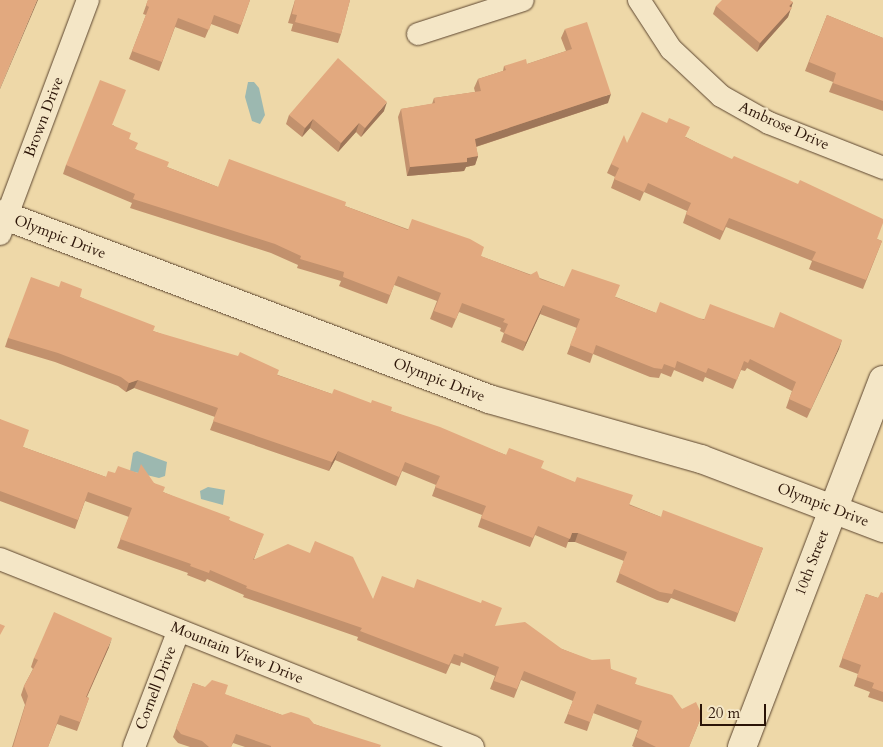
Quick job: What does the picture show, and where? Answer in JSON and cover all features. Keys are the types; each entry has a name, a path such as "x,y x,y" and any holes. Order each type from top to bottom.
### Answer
{"street":[{"name":"Brown Drive","path":"2,222 88,0"},
{"path":"418,34 523,0"},
{"name":"Ambrose Drive","path":"639,0 671,49 721,96 769,123 883,168"},
{"name":"Olympic Drive","path":"2,222 488,399 701,459 883,528"},
{"name":"10th Street","path":"742,747 883,380"},
{"name":"Mountain View Drive","path":"0,559 473,747"},
{"name":"Cornell Drive","path":"134,747 179,630"}],"water":[{"path":"248,82 254,82 259,88 265,115 260,124 252,121 245,97"},
{"path":"137,451 167,462 165,476 159,478 130,471 133,453"},
{"path":"208,487 225,490 223,505 201,499 200,491"}],"building":[{"path":"0,0 37,0 0,88"},
{"path":"148,0 250,0 241,25 214,15 209,30 178,18 162,62 132,51 149,7 146,5"},
{"path":"295,0 350,0 341,34 295,22 297,15 292,14"},
{"path":"722,0 790,0 793,2 789,6 792,8 760,43 716,6"},
{"path":"827,15 883,38 883,101 833,83 836,73 809,62"},
{"path":"587,22 611,94 475,139 478,156 467,158 467,162 410,167 401,109 435,103 434,98 481,91 478,79 506,70 504,66 526,59 527,64 572,49 565,29"},
{"path":"338,58 387,102 365,128 359,123 341,143 313,119 305,128 289,115"},
{"path":"100,80 126,90 112,125 131,133 129,139 138,143 135,149 169,162 167,167 218,187 229,159 346,202 345,206 408,230 412,219 470,239 484,247 481,256 530,275 537,271 540,279 564,287 572,269 620,285 615,297 656,313 660,302 704,320 710,304 774,328 780,312 842,340 811,409 789,399 796,382 750,359 748,363 744,361 737,380 708,368 706,373 677,361 675,368 664,364 662,369 654,368 596,345 593,354 570,345 580,319 543,305 526,342 504,333 508,324 503,322 505,319 462,303 456,319 434,311 441,293 398,276 390,295 343,277 344,272 300,259 301,256 275,244 133,199 135,194 66,165"},
{"path":"642,112 667,123 669,118 690,127 685,137 732,159 734,156 798,184 800,180 883,219 877,239 882,241 866,280 812,260 816,252 729,218 723,231 686,214 691,203 648,183 644,192 614,179 619,168 611,164 624,135 627,143"},
{"path":"31,277 59,287 61,281 82,289 80,297 155,326 153,331 238,356 240,352 279,370 277,375 332,394 334,389 371,403 372,400 392,407 391,411 440,427 506,455 509,448 544,461 541,468 575,482 577,477 633,495 629,505 661,517 663,510 763,548 738,613 674,589 672,594 660,592 619,573 627,552 578,533 572,533 570,539 538,526 533,538 481,518 486,506 435,487 440,476 405,462 399,477 338,451 332,462 213,421 218,408 138,380 129,383 121,377 58,353 8,338"},
{"path":"0,419 29,430 23,447 106,477 108,471 115,473 118,466 138,473 141,464 154,483 165,487 163,492 230,517 229,520 264,534 253,560 288,544 310,553 315,541 353,557 373,599 382,576 414,588 417,579 481,603 482,600 502,608 495,626 525,622 562,649 592,660 610,659 611,669 637,678 635,684 672,695 682,709 696,702 702,715 689,747 656,747 636,737 642,721 597,704 590,722 568,714 576,692 524,671 517,689 494,681 499,667 464,653 463,657 454,654 449,665 360,631 362,628 246,588 247,586 210,570 209,573 190,566 191,564 120,539 132,508 88,492 78,520 0,491"},
{"path":"881,592 883,593 883,692 872,688 874,683 857,677 861,665 842,658 866,594 878,598"},
{"path":"54,612 112,638 86,697 89,698 80,722 60,715 48,747 13,747 28,696 24,686 38,660 34,658"},
{"path":"0,624 5,626 0,635"},
{"path":"212,680 228,685 225,694 282,715 291,712 309,718 314,724 381,745 380,747 271,747 236,734 231,747 209,747 202,741 181,734 176,728 193,683 205,687"}]}
